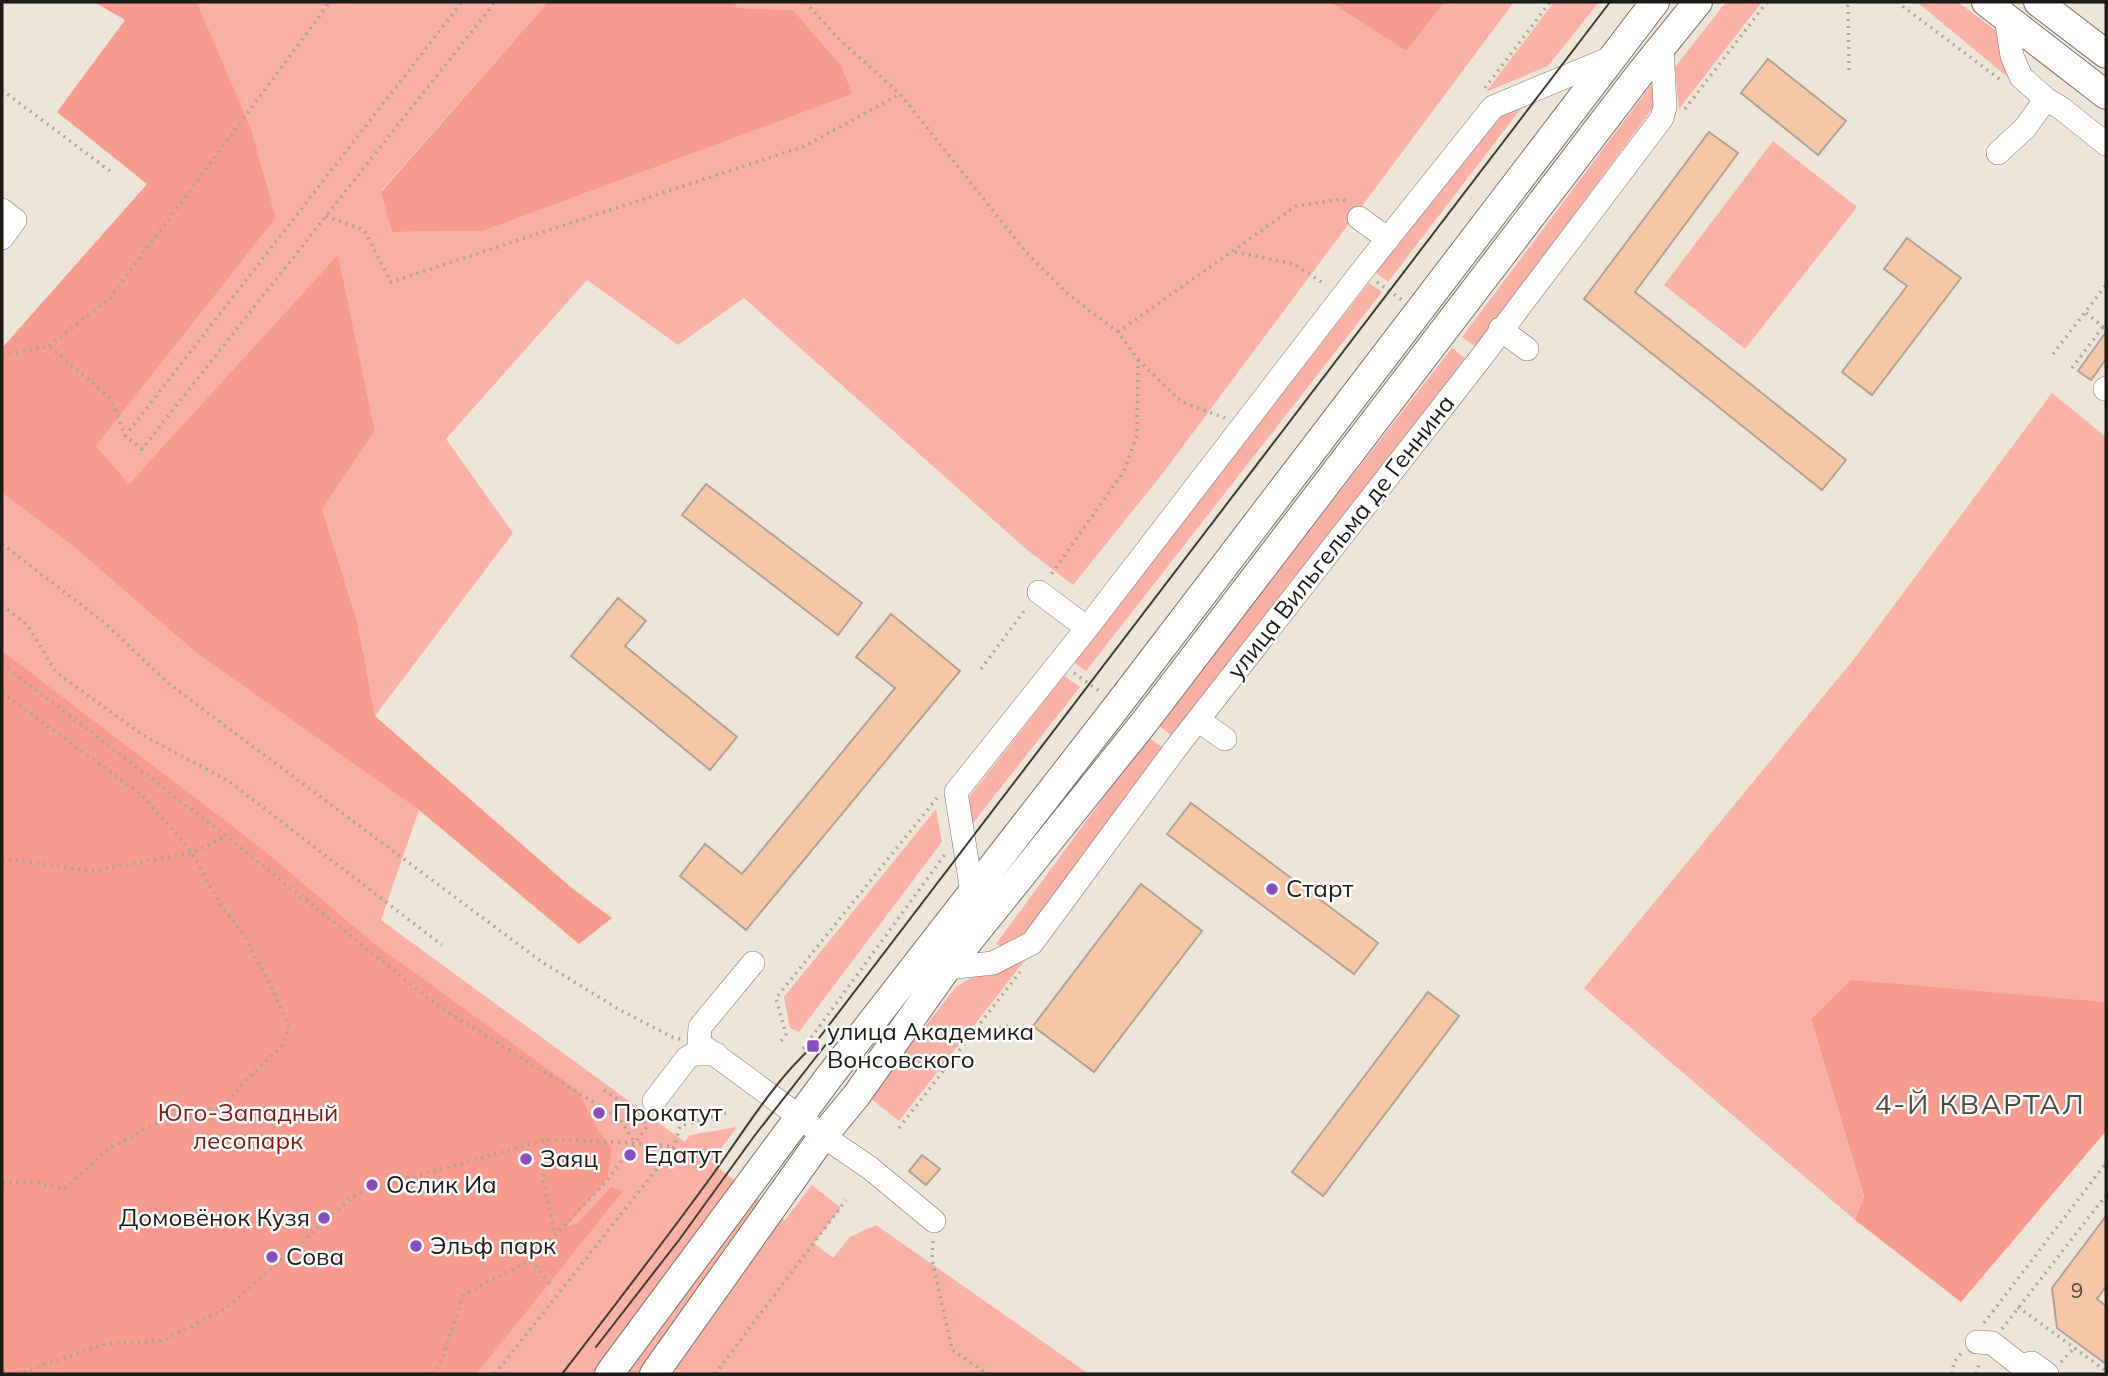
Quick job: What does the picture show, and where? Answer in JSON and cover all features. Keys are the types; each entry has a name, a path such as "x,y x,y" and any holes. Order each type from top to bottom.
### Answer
{"main road":[{"path":"609,1374 800,1117 1655,2"},
{"name":"улица Вильгельма де Геннина","path":"654,1374 823,1136 856,1096 947,968 1143,724 1699,2"},
{"path":"2038,2 2106,54"},
{"path":"1996,10 2106,95"}],"street":[{"path":"1996,10 2021,77 2106,144"},
{"name":"улица Вильгельма де Геннина","path":"947,968 993,963 1032,943 1198,720 1480,359 1500,329 1662,118 1665,107 1662,47"},
{"path":"972,892 956,792 1493,107 1613,57"},
{"path":"1998,153 2025,128 2046,99"},
{"path":"2,210 15,220 2,238"},
{"path":"1359,218 1388,239"},
{"path":"1500,329 1527,349"},
{"path":"1039,592 1087,628"},
{"path":"1198,720 1225,739"},
{"path":"753,963 700,1027 708,1049 870,1168 934,1221"},
{"path":"648,1108 687,1058 708,1049"},
{"path":"1978,1341 2020,1365 2032,1363 2047,1374"}],"path":[{"path":"2,355 49,346 110,298 330,2"},
{"path":"125,436 462,2"},
{"path":"49,346 111,398 125,436 142,449 495,2"},
{"path":"805,2 841,41 900,93 1026,252 1068,294 1118,332 1138,360 1182,402 1232,421"},
{"path":"1849,70 1848,6 1851,2"},
{"path":"2,90 114,174"},
{"path":"326,216 364,230 391,282 805,146 900,93"},
{"path":"1118,332 1296,206 1342,199"},
{"path":"1235,251 1294,264 1316,278"},
{"path":"2053,354 2106,285"},
{"path":"2072,368 2105,326 2085,313"},
{"path":"981,669 1124,471 1137,435 1138,360"},
{"path":"2,544 105,623 169,684 542,962 620,1010 672,1037 708,1049"},
{"path":"2,605 27,625 56,672 144,736 227,780 442,945"},
{"path":"2,664 226,836 438,1006 619,1118 635,1143"},
{"path":"2,693 142,794 191,853 220,904 243,934 283,1010 289,1028 281,1047 246,1080 223,1107 165,1119 109,1148 64,1189 38,1183 2,1184"},
{"path":"935,788 941,809"},
{"path":"2,858 91,871 191,853 226,836"},
{"path":"803,1049 951,846"},
{"path":"993,1030 1013,1025"},
{"path":"432,1374 440,1364 464,1294 531,1260 605,1184 647,1127 648,1108 604,1090"},
{"path":"495,1374 674,1147 680,1126 726,1113"},
{"path":"548,1139 543,1180 555,1235"},
{"path":"17,1374 106,1344 165,1340 229,1307 357,1193 548,1139 674,1147"},
{"path":"1976,1374 1978,1341 2106,1163"},
{"path":"1952,1374 1954,1362 2018,1307 2106,1195"},
{"path":"715,1374 846,1200"},
{"path":"934,1221 932,1259 951,1350 988,1374"},
{"path":"531,1260 552,1287"},
{"path":"2018,1307 2106,1371"}],"green space":[{"path":"94,2 197,2 251,128 276,218 96,446 129,484 338,255 375,431 322,509 357,620 375,716 573,889 612,918 579,944 419,810 195,652 74,547 2,493 2,348 147,184 57,112 125,20"},
{"path":"197,2 548,2 381,191 392,232 483,231 851,94 841,65 793,10 737,8 734,2 1330,2 1406,51 1445,2 1514,2 1163,473 1073,585 1026,549 744,298 678,345 587,280 446,439 513,533 375,716 367,672 341,703 315,701 204,605 194,572 209,398 128,485 96,446 276,218 251,128","holes":["338,256 375,431 322,509 357,620 363,651 336,688 316,686 218,599 212,569 233,371"]},
{"path":"548,2 734,2 737,8 793,10 841,65 852,94 483,231 392,232 381,192"},
{"path":"1330,2 1445,2 1406,51"},
{"path":"1554,2 1599,2 1548,66 1486,92"},
{"path":"1726,2 1762,2 1679,109 1675,67"},
{"path":"1917,2 1958,2 1995,30 2002,42 2010,79"},
{"path":"1652,84 1656,88 1655,105 1476,347 1462,337"},
{"path":"1529,98 1388,282 1374,271 1492,116"},
{"path":"1773,141 1857,207 1745,349 1664,285"},
{"path":"1369,283 1382,292 1086,671 1072,661"},
{"path":"1452,348 1465,358 1172,736 1158,725"},
{"path":"2052,393 2106,437 2106,1002 1851,981 1811,1019 1864,1198 1855,1220 1584,988 1854,659"},
{"name":"Юго-Западный лесопарк","path":"2,493 74,547 195,652 419,810 381,920 685,1142 690,1135 737,1127 711,1162 785,1220 812,1185 841,1208 814,1243 833,1258 850,1237 876,1225 1089,1374 2,1374"},
{"name":"Юго-Западный лесопарк","path":"2,651 261,848 372,942 578,1091 599,1132 612,1148 607,1179 567,1226 578,1223 611,1187 623,1191 476,1374 2,1374"},
{"path":"1064,676 1080,687 973,823 967,816 970,796"},
{"path":"1148,737 1162,747 1029,930 1003,947 996,944"},
{"path":"936,809 942,842 799,1032 790,1028 784,997"},
{"path":"1033,950 899,1121 869,1097 957,986 1009,965"},
{"path":"1851,980 2106,1002 2106,1131 1961,1302 1855,1220 1864,1197 1811,1019"}],"building":[{"path":"1768,59 1846,121 1818,155 1741,93"},
{"path":"1709,132 1738,153 1635,292 1846,460 1822,490 1584,299"},
{"path":"1907,238 1961,278 1872,395 1842,372 1907,286 1884,269"},
{"path":"2106,332 2106,359 2091,380 2078,371"},
{"path":"706,484 862,603 838,635 682,515"},
{"path":"618,598 646,621 625,646 737,737 710,770 571,656"},
{"path":"891,614 960,671 746,930 680,876 705,844 742,874 895,688 856,657"},
{"name":"Старт","path":"1191,803 1378,943 1354,974 1167,834"},
{"path":"1141,884 1202,931 1094,1072 1033,1026"},
{"path":"1428,992 1459,1016 1323,1196 1292,1172"},
{"path":"922,1155 940,1169 926,1185 909,1171"},
{"path":"2106,1216 2106,1286 2097,1299 2106,1306 2106,1364 2057,1328 2052,1288"}],"tram line":[{"path":"562,1374 693,1202 772,1092 813,1046 1610,2"},
{"path":"596,1347 827,1043"}],"place":[{"name":"Старт","path":"1272,889"},
{"name":"улица Академика Вонсовского","path":"813,1046"},
{"name":"Прокатут","path":"599,1113"},
{"name":"Едатут","path":"630,1155"},
{"name":"Заяц","path":"526,1159"},
{"name":"Ослик Иа","path":"372,1185"},
{"name":"Домовёнок Кузя","path":"324,1218"},
{"name":"Эльф парк","path":"416,1246"},
{"name":"Сова","path":"272,1257"}],"district":[{"name":"4-Й КВАРТАЛ","path":"1980,1104"}]}
